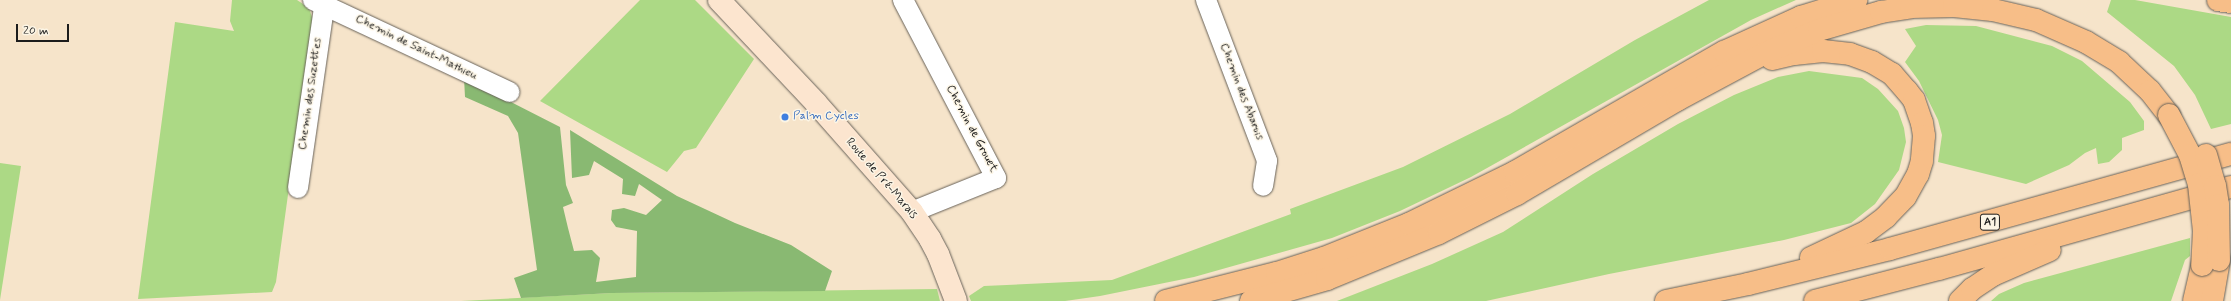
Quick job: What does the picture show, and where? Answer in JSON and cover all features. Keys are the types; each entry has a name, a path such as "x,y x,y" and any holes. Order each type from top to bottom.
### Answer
{"highway":[{"path":"1166,301 1277,273 1324,258 1409,224 1515,172 1724,52 1801,17 1856,0"},
{"path":"2020,0 2073,19 2111,39 2160,80 2177,114 2199,184 2204,231 2211,263 2212,301"},
{"path":"2218,0 2231,2"},
{"path":"1251,301 1306,285 1352,269 1475,216 1529,187 1677,100 1729,72 1801,37 1851,20 1911,7 1972,7 2014,13 2036,20 2086,42 2119,62 2177,114"},
{"path":"1729,72 1774,59 1808,52 1837,52 1862,58 1892,74 1907,91 1919,113 1924,136 1922,161 1912,186 1895,209 1877,225 1857,237 1748,284"},
{"name":"A1","path":"1666,301 1748,284 1897,247 2231,154"},
{"path":"1815,301 2123,218 2231,187"},
{"path":"1960,301 1972,289 1992,275 2123,218"},
{"path":"2194,301 2211,263"}],"street":[{"name":"Route de Pré-Marais","path":"719,0 816,103 912,212 930,239 953,293"},
{"name":"Chemin de Grouet","path":"903,0 996,178 912,212"},
{"name":"Chemin des Abarois","path":"1206,0 1267,161 1263,186"},
{"name":"Chemin de Saint-Mathieu","path":"321,1 509,92"},
{"name":"Chemin des Suzettes","path":"298,188 321,1"}],"green space":[{"path":"232,0 297,0 309,8 314,23 305,71 276,282 272,292 138,299 175,22 234,31 230,21"},
{"path":"640,0 695,0 754,59 696,148 684,151 667,172 540,101"},
{"path":"1709,0 1796,0 1751,20 1471,177 1400,211 1332,238 1194,277 1100,296 1065,301 971,301 969,296 984,286 1112,280 1291,214 1290,209 1403,167 1510,114 1635,40"},
{"path":"2111,0 2135,0 2231,17 2231,124 2211,129 2195,95 2174,66 2107,12"},
{"path":"1926,25 1976,26 2052,46 2082,61 2130,102 2144,121 2144,130 2122,138 2122,150 2109,162 2098,164 2096,148 2085,153 2069,165 2026,184 1938,162 1942,135 1938,120 1919,81 1905,62 1916,46 1905,29"},
{"path":"1809,71 1862,78 1878,89 1898,111 1904,128 1906,142 1899,170 1875,204 1851,223 1784,240 1609,274 1486,301 1337,301 1432,264 1503,232 1593,174 1678,124 1734,95 1778,77"},
{"path":"464,78 560,127 566,185 573,203 563,207 574,251 592,250 600,258 596,282 636,277 637,231 616,227 611,220 612,210 624,208 646,215 662,200 639,184 635,196 622,194 623,179 594,161 589,175 572,178 570,130 677,196 735,223 791,245 832,271 825,291 612,293 521,298 514,278 537,270 518,133 508,116 465,97"},
{"path":"0,163 21,166 0,300"},
{"path":"2190,238 2190,256 2185,260 2171,301 1991,301 1999,294 2024,283"},
{"path":"937,289 940,301 461,301 612,293"}],"place":[{"name":"Palm Cycles","path":"785,117"}]}
